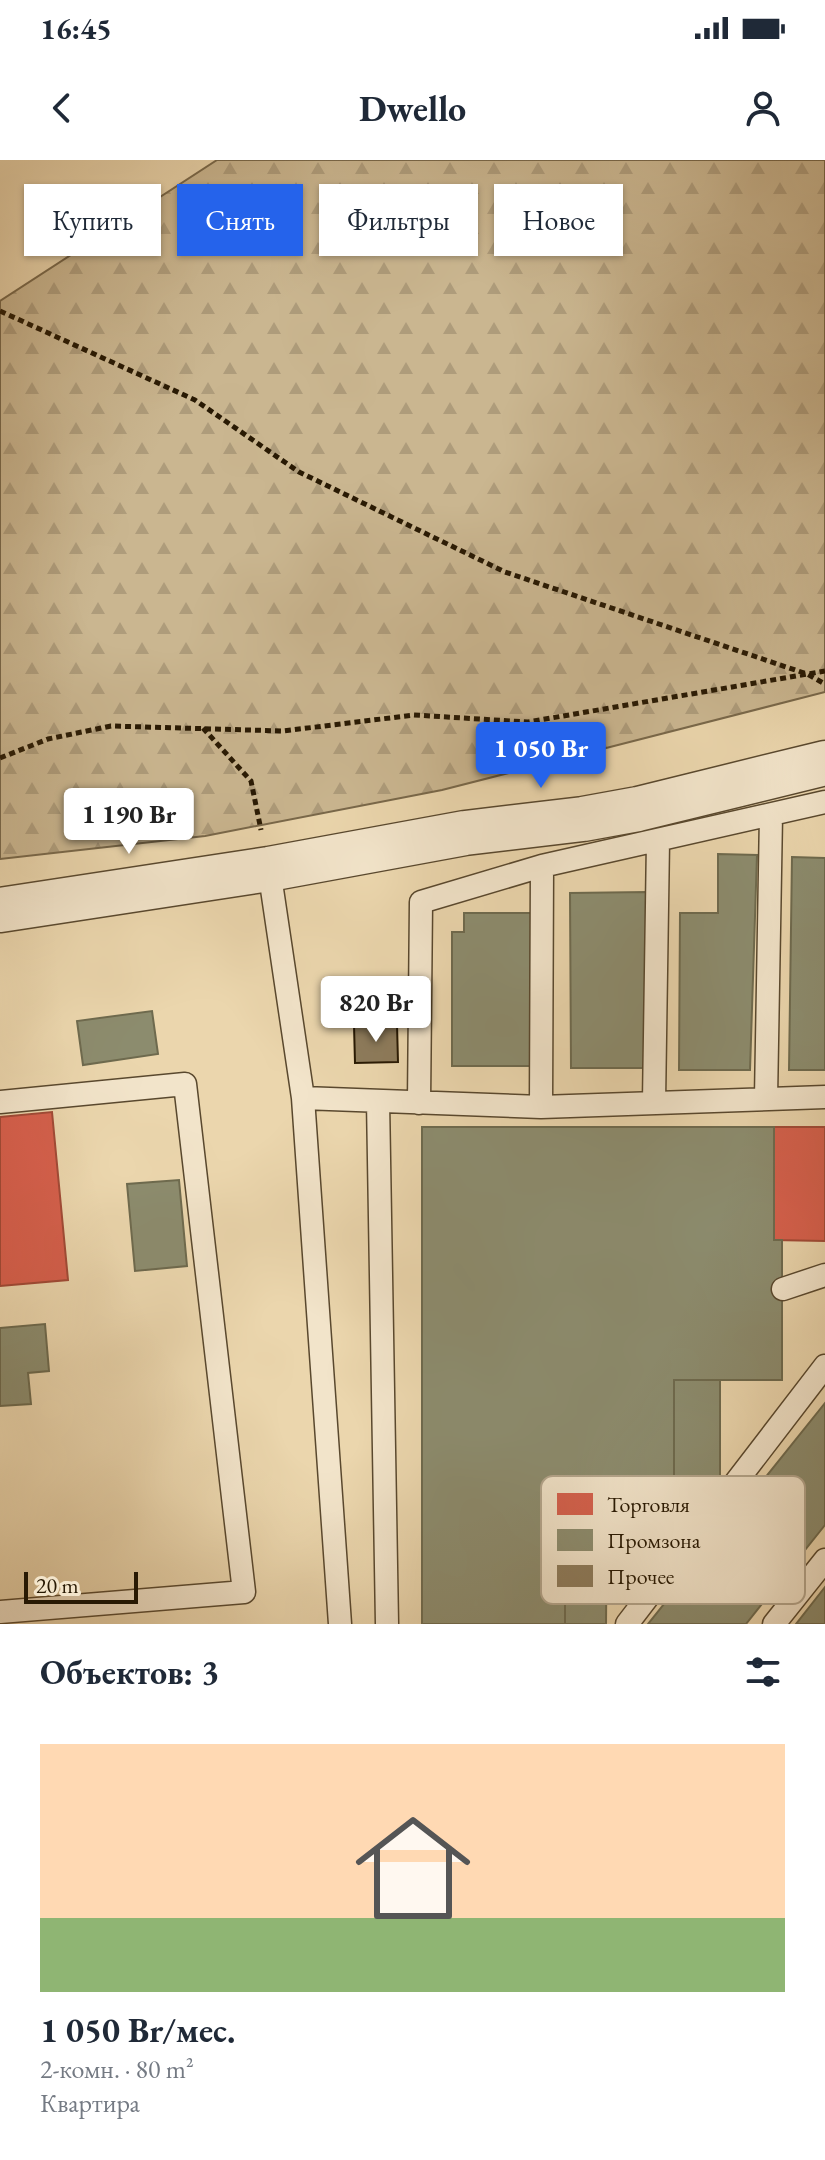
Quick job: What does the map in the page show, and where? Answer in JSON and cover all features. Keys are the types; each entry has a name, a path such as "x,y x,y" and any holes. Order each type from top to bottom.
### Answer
{"street":[{"path":"0,910 269,869 370,848 638,809 825,763"}],"lane":[{"path":"419,1103 421,902 542,866 825,802"},
{"path":"766,1098 771,815"},
{"path":"654,1102 658,841"},
{"path":"541,1107 542,866"},
{"path":"269,869 303,1098 340,1624"},
{"path":"0,1102 185,1084 244,1592 0,1612"},
{"path":"303,1098 541,1107 825,1097"},
{"path":"378,1101 387,1624"},
{"path":"783,1289 825,1275"},
{"path":"741,1476 825,1366"},
{"path":"805,1585 825,1560"},
{"path":"627,1624 642,1604"},
{"path":"774,1624 790,1604"}],"path":[{"path":"0,311 195,400 299,472 505,572 807,674 825,684"},
{"path":"0,758 48,739 111,726 283,731 414,715 528,722 825,671"},
{"path":"202,727 251,781 269,869"}],"green space":[{"path":"217,160 825,160 825,692 442,790 205,836 0,859 0,301 69,256 161,256 161,196 177,186 177,256 303,256 303,184 180,184"}],"building: Торговля":[{"path":"52,1112 68,1280 0,1286 0,1117"},
{"path":"774,1127 825,1127 825,1241 774,1240"}],"building: Промзона":[{"path":"718,854 757,855 750,1070 679,1070 680,913 718,913"},
{"path":"792,857 825,858 825,1070 789,1070"},
{"path":"646,892 646,1068 571,1068 570,893"},
{"path":"464,913 531,913 531,1066 452,1066 452,932 464,932"},
{"path":"152,1011 158,1054 83,1065 77,1021"},
{"path":"422,1127 774,1127 774,1240 782,1240 782,1380 674,1380 674,1476 541,1476 541,1604 565,1604 565,1624 422,1624"},
{"path":"179,1180 187,1266 135,1271 127,1184"},
{"path":"45,1324 49,1371 28,1373 31,1404 0,1406 0,1328"},
{"path":"674,1380 720,1380 720,1476 674,1476"},
{"path":"825,1403 825,1525 805,1550 805,1476 767,1476"},
{"path":"825,1587 825,1624 796,1624"},
{"path":"565,1604 606,1604 606,1624 565,1624"},
{"path":"664,1604 762,1604 746,1624 648,1624"}],"building: Прочее":[{"path":"397,1024 398,1062 355,1063 354,1025"}]}
